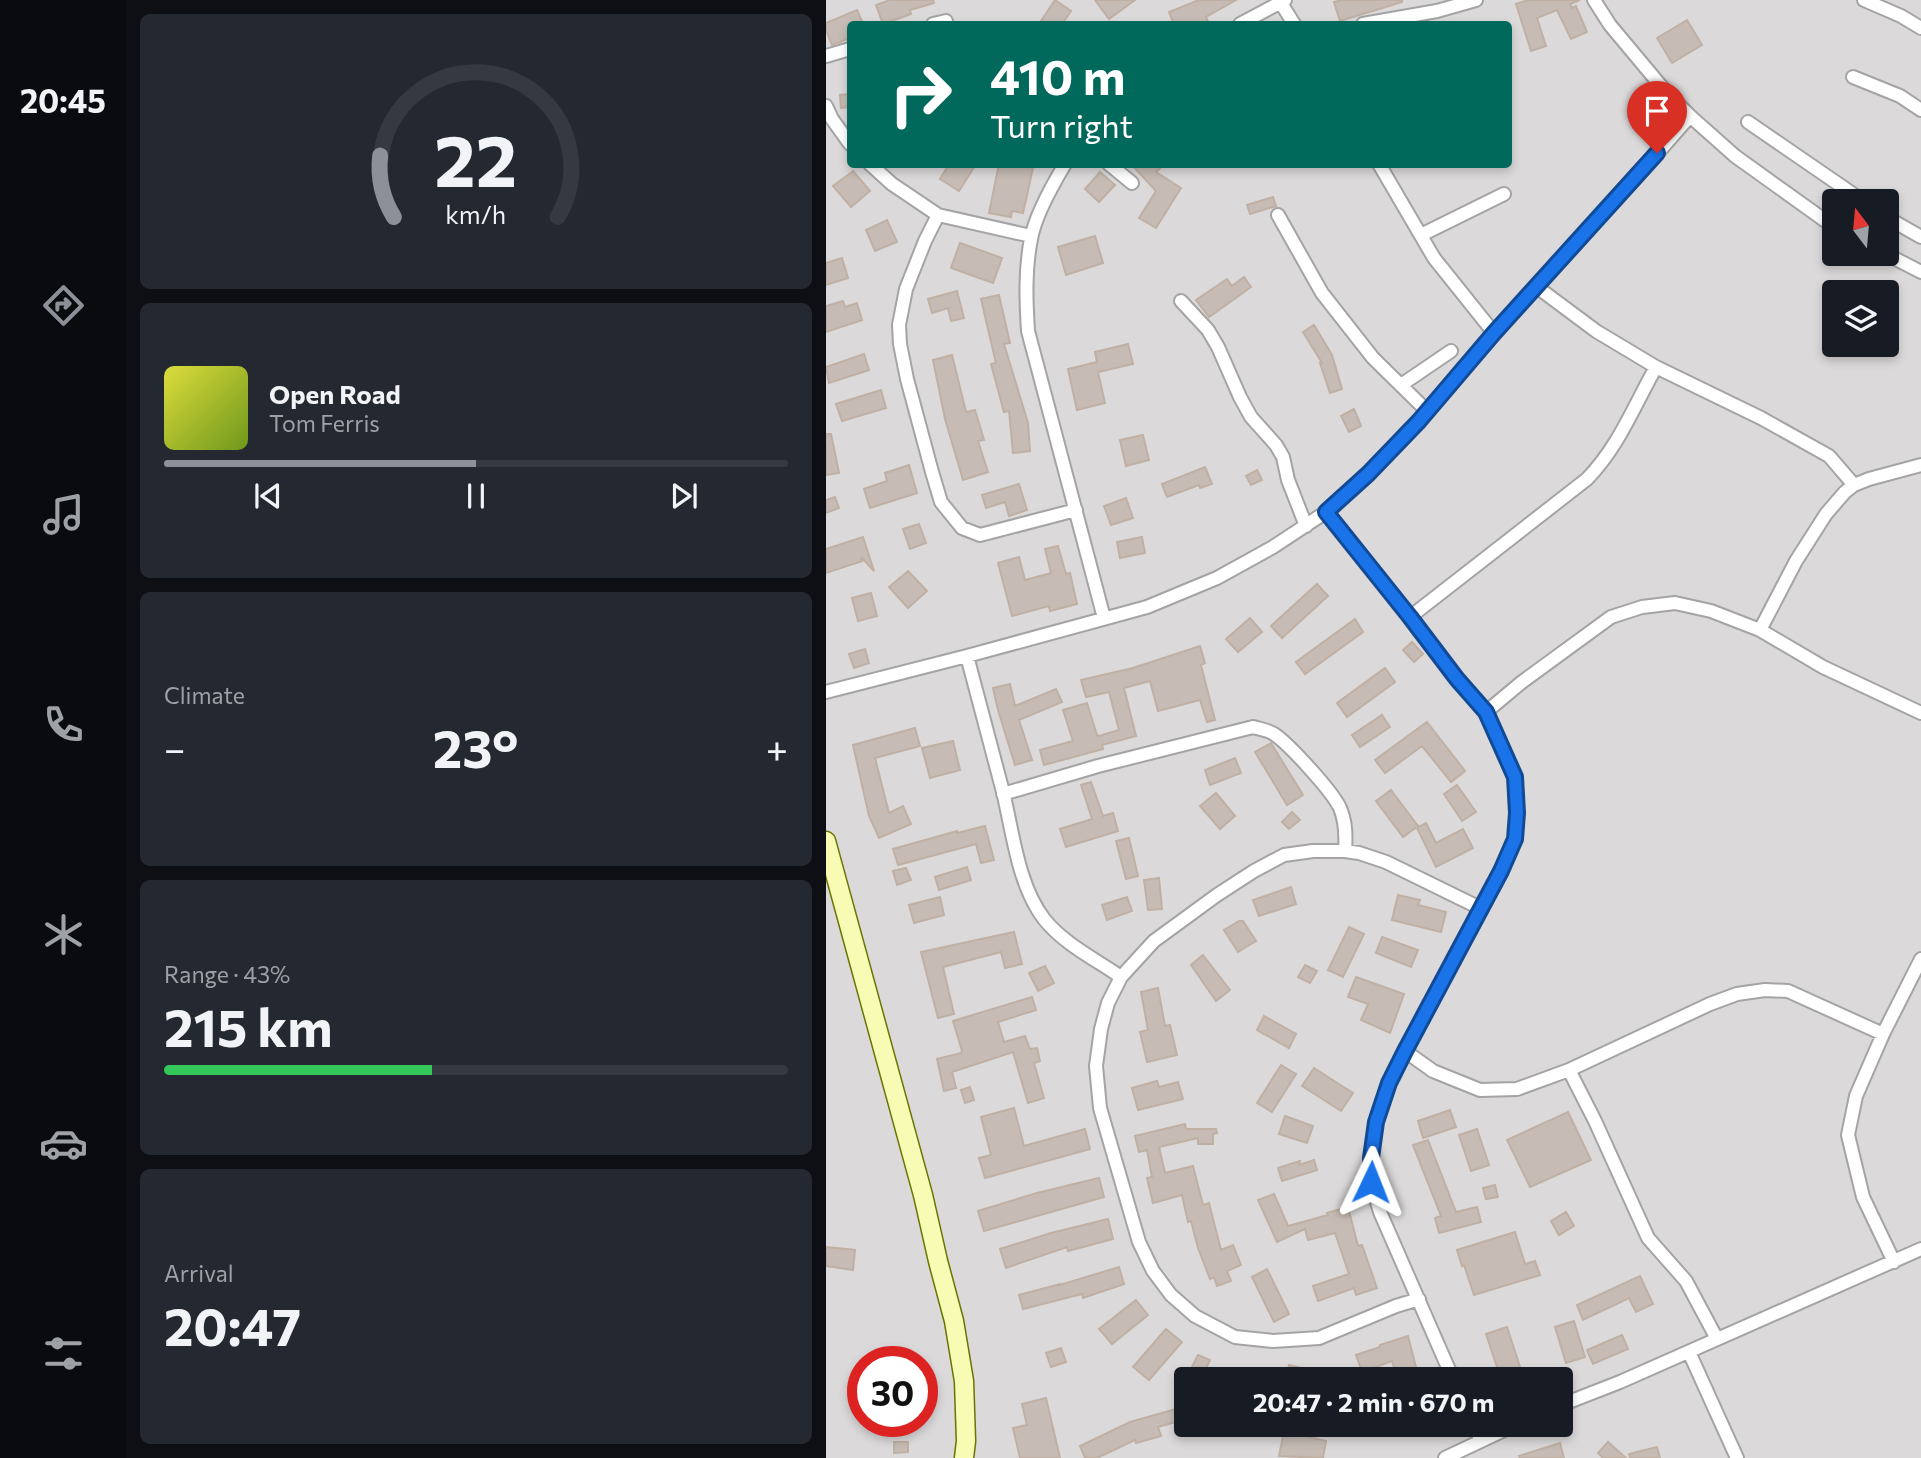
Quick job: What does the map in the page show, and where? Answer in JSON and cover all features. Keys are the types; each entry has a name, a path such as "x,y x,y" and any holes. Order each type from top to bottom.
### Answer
{"street":[{"path":"1380,21 1437,11 1476,0"},
{"path":"1594,0 1610,25 1666,92 1690,116 1735,156 1822,218"},
{"path":"1864,0 1921,28"},
{"path":"1245,21 1281,1 1292,21"},
{"path":"826,56 847,49"},
{"path":"1853,77 1900,96 1921,110"},
{"path":"826,106 847,140"},
{"path":"826,692 1147,607 1217,578 1306,526 1326,512 1368,474 1690,116"},
{"path":"1748,122 1846,189"},
{"path":"874,168 892,184 938,215 1031,236"},
{"path":"1063,168 1048,194 1031,236 1026,295 1028,331 1104,618"},
{"path":"1114,168 1132,183"},
{"path":"1381,168 1441,267 1494,333"},
{"path":"1421,235 1503,194"},
{"path":"938,215 906,289 899,325 907,379 942,502 962,528 980,535 1076,510"},
{"path":"1278,215 1322,293 1373,358 1427,411"},
{"path":"1899,224 1921,237"},
{"path":"1899,261 1921,272"},
{"path":"1537,287 1596,331 1656,367 1761,418 1829,456 1854,485"},
{"path":"1181,301 1208,330 1251,417 1283,457 1288,480 1306,526"},
{"path":"1401,385 1451,351"},
{"path":"1410,617 1587,479 1619,439 1656,367"},
{"path":"1760,630 1796,561 1826,514 1845,492 1854,485 1886,473 1921,465"},
{"path":"1326,512 1486,712 1515,777 1515,839 1501,871 1389,1083 1376,1122 1371,1158 1371,1182 1380,1212 1448,1367"},
{"path":"1486,712 1522,682 1611,617 1642,607 1675,603 1711,611 1760,630 1823,667 1921,713"},
{"path":"967,656 1016,853 1031,899 1045,920 1065,941 1122,977"},
{"path":"1003,794 1098,766 1253,727 1272,732 1285,742 1339,806 1346,826 1345,851"},
{"path":"826,841 923,1195 937,1261 954,1321 964,1381 964,1458"},
{"path":"1419,1300 1396,1306 1319,1338 1273,1341 1235,1338 1195,1315 1171,1295 1153,1271 1139,1241 1100,1108 1096,1066 1101,1029 1108,1003 1122,977 1154,941 1186,916 1283,855 1313,851 1359,853 1386,862 1480,908"},
{"path":"1894,1262 1863,1197 1849,1135 1856,1096 1883,1034 1921,959"},
{"path":"1405,1051 1433,1071 1480,1090 1517,1089 1569,1070 1710,1004 1737,994 1765,990 1788,991 1883,1034"},
{"path":"1569,1070 1648,1238 1686,1281 1717,1339"},
{"path":"1573,1400 1921,1249"},
{"path":"1689,1352 1737,1458"},
{"path":"1479,1437 1481,1441"},
{"path":"1445,1458 1489,1437"}],"shaded area":[{"path":"826,0 1921,0 1921,1458 826,1458"}],"building":[{"path":"890,0 933,0 934,3 910,10 911,14 891,21 882,21 876,5"},
{"path":"1055,0 1071,11 1064,21 1041,21"},
{"path":"1095,0 1135,0 1109,19"},
{"path":"1199,0 1236,0 1206,17 1208,21 1173,21 1169,12"},
{"path":"1529,0 1580,0 1570,4 1572,8 1576,6 1587,32 1571,39 1557,10 1537,18 1546,46 1531,51 1516,4"},
{"path":"1334,2 1402,2 1340,21"},
{"path":"857,10 862,21 847,21 847,39 832,45 826,23"},
{"path":"1687,20 1702,45 1672,63 1657,38"},
{"path":"847,94 847,107 841,108 840,95"},
{"path":"947,168 973,168 959,191 940,179"},
{"path":"998,168 1033,168 1023,213 1012,211 1011,217 989,213"},
{"path":"1135,168 1160,168 1156,172 1181,188 1156,228 1139,218 1156,191"},
{"path":"853,171 870,191 851,207 833,186"},
{"path":"1100,172 1115,185 1099,202 1085,189"},
{"path":"1273,197 1276,206 1250,214 1247,205"},
{"path":"887,220 897,242 875,251 866,230"},
{"path":"1095,236 1103,263 1066,275 1058,247"},
{"path":"960,243 1002,258 993,283 951,268"},
{"path":"842,258 848,278 826,285 826,263"},
{"path":"1244,277 1251,287 1209,317 1196,300 1227,279 1232,286"},
{"path":"957,291 964,318 951,321 948,308 932,313 928,299"},
{"path":"999,295 1010,343 1004,344 1028,423 1030,451 1013,453 1009,411 1004,412 991,364 996,363 981,299"},
{"path":"843,301 845,307 857,303 862,320 826,332 826,306"},
{"path":"1314,325 1332,355 1342,389 1330,393 1322,363 1303,332"},
{"path":"1128,344 1133,364 1098,372 1105,403 1077,410 1068,369 1097,362 1095,352"},
{"path":"864,354 869,370 829,383 826,367"},
{"path":"952,355 966,412 975,410 984,440 978,441 988,472 963,480 945,419 933,360"},
{"path":"881,390 886,408 842,421 836,404"},
{"path":"1354,409 1361,426 1349,432 1341,416"},
{"path":"826,434 831,434 839,473 826,475"},
{"path":"1143,435 1149,460 1126,466 1120,440"},
{"path":"909,465 917,493 870,508 864,489 887,481 885,473"},
{"path":"1205,467 1212,484 1200,488 1199,485 1167,497 1162,484"},
{"path":"1257,470 1262,480 1251,485 1246,476"},
{"path":"1019,484 1027,510 1009,516 1005,502 986,508 982,495"},
{"path":"835,497 839,508 826,513 826,500"},
{"path":"1126,498 1133,518 1111,525 1104,506"},
{"path":"919,524 926,543 910,549 903,529"},
{"path":"863,537 874,571 861,557 862,561 826,573 826,549"},
{"path":"1142,537 1145,553 1120,558 1117,542"},
{"path":"1058,546 1066,574 1070,573 1077,604 1050,611 1049,606 1012,616 998,563 1019,557 1025,580 1051,573 1045,549"},
{"path":"908,571 927,591 908,608 889,587"},
{"path":"1317,584 1328,596 1282,638 1271,626"},
{"path":"871,593 877,616 858,621 852,598"},
{"path":"1250,618 1262,632 1238,652 1226,639"},
{"path":"1355,619 1363,632 1305,674 1296,662"},
{"path":"1412,642 1423,654 1414,662 1403,650"},
{"path":"1200,646 1205,663 1201,665 1215,720 1207,722 1200,700 1158,711 1150,681 1124,688 1136,736 1102,745 1103,749 1044,765 1040,750 1073,741 1063,710 1087,703 1097,735 1119,730 1109,692 1086,697 1081,680 1133,668"},
{"path":"865,649 869,663 854,668 849,654"},
{"path":"1385,668 1395,682 1347,717 1337,703"},
{"path":"1010,684 1015,706 1056,689 1062,702 1019,720 1032,760 1015,765 993,688"},
{"path":"1382,715 1390,727 1360,747 1352,735"},
{"path":"1427,722 1465,771 1451,782 1422,746 1385,773 1375,760"},
{"path":"915,728 920,746 875,758 889,813 903,806 911,824 879,838 869,816 853,745"},
{"path":"953,741 960,770 930,778 922,748"},
{"path":"1271,743 1303,795 1287,805 1255,752"},
{"path":"1235,758 1241,773 1210,785 1205,770"},
{"path":"1091,782 1103,816 1113,813 1118,831 1066,847 1060,829 1092,819 1081,785"},
{"path":"1457,785 1476,812 1462,821 1444,794"},
{"path":"1391,790 1418,826 1403,837 1376,801"},
{"path":"1216,793 1235,816 1220,829 1200,806"},
{"path":"1292,812 1300,820 1289,829 1282,822"},
{"path":"1426,823 1436,843 1463,829 1473,848 1436,867 1417,828"},
{"path":"985,826 994,860 981,863 976,844 898,865 893,849"},
{"path":"1129,838 1138,876 1126,879 1116,841"},
{"path":"967,867 971,880 939,890 935,877"},
{"path":"906,868 911,880 897,885 893,871"},
{"path":"1159,878 1162,909 1148,910 1144,880"},
{"path":"1291,887 1296,904 1259,916 1253,900"},
{"path":"1398,895 1420,900 1418,905 1446,912 1441,932 1392,920"},
{"path":"940,897 944,915 914,923 909,905"},
{"path":"1127,897 1132,911 1107,920 1102,905"},
{"path":"1243,921 1256,941 1238,952 1224,930"},
{"path":"1349,927 1364,934 1343,977 1328,970"},
{"path":"1014,932 1022,964 1005,968 1001,952 943,967 954,1014 938,1018 921,952"},
{"path":"1382,937 1418,950 1411,967 1376,953"},
{"path":"1203,955 1230,990 1216,1001 1191,965"},
{"path":"1305,965 1317,971 1310,983 1298,977"},
{"path":"1045,966 1054,983 1038,991 1029,973"},
{"path":"1356,977 1404,994 1390,1033 1361,1020 1368,1004 1348,997"},
{"path":"1158,988 1165,1026 1170,1025 1177,1055 1147,1062 1140,1032 1148,1030 1141,992"},
{"path":"1032,997 1036,1010 998,1022 1004,1042 1025,1036 1030,1049 1037,1048 1040,1061 1034,1063 1044,1098 1028,1103 1013,1052 952,1072 956,1088 944,1091 937,1059 962,1051 953,1021"},
{"path":"1264,1016 1296,1034 1289,1048 1257,1030"},
{"path":"1281,1065 1296,1074 1272,1112 1257,1103"},
{"path":"1314,1068 1353,1093 1341,1111 1302,1086"},
{"path":"1157,1081 1159,1087 1178,1082 1183,1099 1138,1110 1132,1088"},
{"path":"970,1087 974,1100 965,1103 961,1090"},
{"path":"1014,1108 1024,1146 1085,1129 1090,1149 985,1178 979,1158 991,1155 981,1117"},
{"path":"1450,1110 1456,1127 1423,1138 1418,1121"},
{"path":"1568,1112 1591,1160 1530,1187 1507,1140"},
{"path":"1285,1116 1313,1126 1307,1143 1279,1134"},
{"path":"1185,1124 1186,1129 1216,1129 1213,1144 1198,1144 1198,1138 1159,1147 1165,1173 1193,1166 1203,1205 1209,1203 1221,1250 1233,1245 1241,1265 1227,1271 1231,1281 1217,1286 1214,1277 1210,1279 1191,1221 1188,1222 1182,1195 1153,1203 1147,1178 1152,1177 1147,1150 1139,1152 1135,1136"},
{"path":"1477,1129 1489,1165 1471,1171 1459,1135"},
{"path":"1428,1140 1456,1212 1477,1207 1481,1222 1439,1233 1435,1218 1441,1216 1413,1145"},
{"path":"1314,1160 1317,1170 1282,1181 1278,1168"},
{"path":"1099,1178 1104,1197 984,1231 978,1211"},
{"path":"1495,1185 1498,1197 1486,1199 1483,1188"},
{"path":"1274,1194 1288,1226 1348,1207 1358,1246 1362,1245 1377,1288 1356,1295 1354,1288 1318,1301 1313,1286 1349,1274 1335,1233 1308,1240 1305,1229 1277,1242 1258,1200"},
{"path":"1566,1212 1574,1226 1559,1235 1551,1221"},
{"path":"1108,1219 1113,1239 1068,1251 1067,1247 1006,1268 1000,1249"},
{"path":"1515,1232 1525,1264 1535,1261 1540,1275 1474,1295 1457,1250"},
{"path":"826,1247 855,1250 853,1270 826,1266"},
{"path":"1119,1267 1124,1284 1083,1298 1082,1294 1023,1309 1019,1295"},
{"path":"1267,1269 1289,1314 1274,1322 1252,1277"},
{"path":"1640,1276 1653,1304 1636,1312 1629,1298 1583,1320 1577,1305"},
{"path":"1136,1300 1148,1315 1112,1344 1099,1329"},
{"path":"1574,1321 1585,1357 1566,1363 1555,1327"},
{"path":"1507,1327 1520,1367 1497,1367 1486,1334"},
{"path":"1166,1329 1182,1342 1149,1380 1133,1367"},
{"path":"1622,1335 1628,1349 1593,1364 1587,1350"},
{"path":"1408,1336 1416,1367 1394,1367 1392,1361 1376,1367 1360,1367 1356,1355"},
{"path":"1061,1348 1066,1362 1051,1367 1046,1353"},
{"path":"1198,1355 1210,1360 1207,1367 1192,1367"},
{"path":"1046,1398 1060,1458 1020,1458 1013,1428 1027,1425 1022,1404"},
{"path":"1174,1410 1174,1422 1158,1427 1161,1436 1136,1443 1135,1440 1097,1458 1085,1458 1080,1446 1130,1422"},
{"path":"1283,1437 1309,1437 1326,1441 1323,1458 1279,1456"},
{"path":"894,1442 908,1442 908,1452 894,1453"},
{"path":"1608,1442 1626,1458 1603,1458 1598,1453"},
{"path":"1560,1443 1564,1458 1519,1456"},
{"path":"1657,1447 1660,1458 1630,1458 1629,1454"}],"route":[{"path":"1371,1182 1376,1122 1389,1083 1501,871 1515,839 1515,777 1486,712 1326,512 1368,474 1419,421 1494,333 1657,153"}]}
